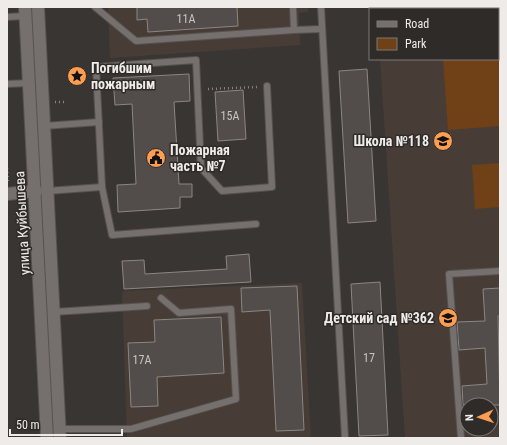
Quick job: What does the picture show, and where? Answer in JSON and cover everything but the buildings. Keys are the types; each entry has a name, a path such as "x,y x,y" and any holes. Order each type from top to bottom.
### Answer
{"main road":[{"name":"улица Куйбышева","path":"38,7 44,126 41,191 47,438"},
{"name":"улица Куйбышева","path":"25,12 30,82 54,312 60,434"},
{"path":"7,194 41,191"}],"lane":[{"path":"96,7 136,41 322,29"},
{"path":"293,7 294,30"},
{"path":"321,7 345,438"},
{"path":"7,17 25,12"},
{"path":"256,224 112,235 102,187 96,67 196,60 201,168 222,191 272,187 267,86"},
{"path":"7,84 30,82"},
{"path":"44,126 99,122"},
{"path":"41,191 102,187"},
{"path":"461,438 449,274 500,271"},
{"path":"60,434 131,429 236,399 231,309 179,314 161,298"},
{"path":"54,312 147,306"}],"path":[{"path":"197,90 267,86"}],"shaded area":[{"path":"108,7 308,7 308,12 299,13 300,45 110,58"},
{"path":"500,7 500,438 405,438 380,60 499,60 499,8 488,8"},
{"path":"302,283 311,438 127,438 122,291"}],"green space":[{"path":"500,31 500,126 448,130 443,60 499,60"},
{"path":"500,163 500,207 475,209 472,165"}],"place":[{"name":"Погибшим пожарным","path":"77,76"},
{"name":"Школа №118","path":"443,141"},
{"name":"Пожарная часть №7","path":"156,158"},
{"name":"Детский сад №362","path":"448,318"}]}
